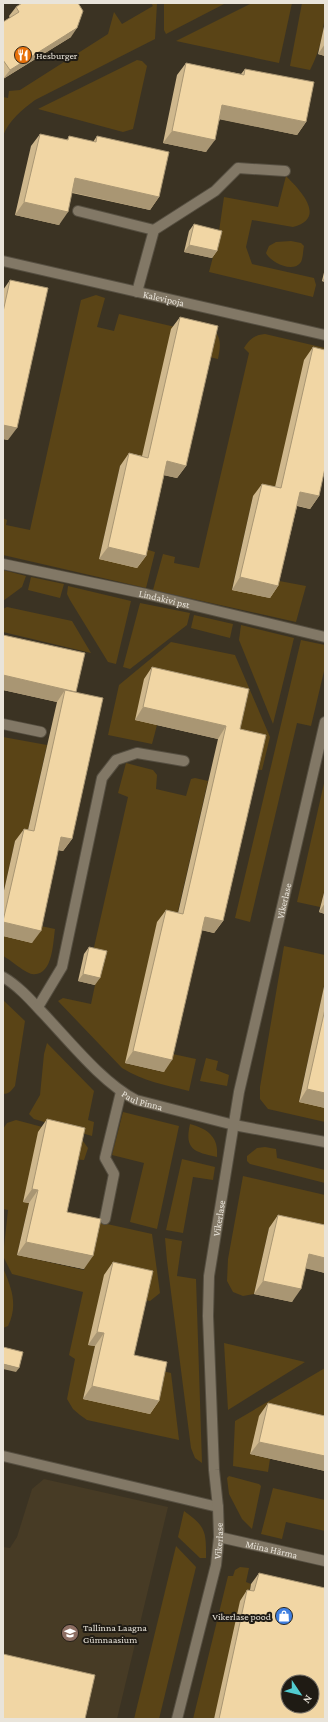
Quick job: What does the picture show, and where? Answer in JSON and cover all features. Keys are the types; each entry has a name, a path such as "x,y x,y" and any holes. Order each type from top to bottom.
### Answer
{"street":[{"path":"137,292 154,230 215,191 238,168 286,171"},
{"path":"78,211 154,230"},
{"name":"Kalevipoja","path":"3,261 325,335"},
{"name":"Lindakivi pst","path":"3,564 146,594 325,637"},
{"name":"Vikerlase","path":"177,1719 216,1565 219,1537 218,1507 214,1470 208,1316 209,1276 239,1092 325,722"},
{"path":"3,724 41,732"},
{"path":"38,1007 62,967 102,778 116,760 137,753 184,761"},
{"name":"Paul Pinna","path":"3,977 10,981 38,1007 102,1075 121,1092 136,1100 234,1124 325,1142"},
{"path":"105,1220 114,1174 105,1158 121,1092"},
{"path":"3,1456 218,1507"},
{"name":"Miina Härma","path":"219,1537 325,1561"}],"shaded area":[{"path":"151,3 157,3 155,39 35,100 12,120 3,136 3,97 8,98 9,91 20,90 108,34 114,12 122,24 153,6"},
{"path":"164,3 226,3 166,34 164,30"},
{"path":"252,3 292,3 279,63 176,41"},
{"path":"302,3 325,3 322,38 310,70 290,66"},
{"path":"137,60 142,61 147,66 133,129 123,132 38,109"},
{"path":"286,176 298,188 308,203 310,210 308,217 303,223 293,227 252,220 246,247 252,264 314,278 316,285 313,297 209,272 218,238 224,197 278,207"},
{"path":"291,241 301,243 304,246 301,262 293,267 287,267 277,263 266,253 269,246 276,242"},
{"path":"96,295 105,298 97,327 114,331 119,314 210,335 215,331 220,341 218,359 205,356 139,470 120,466 99,559 142,548 155,552 146,588 3,555 3,518 7,520 6,525 30,530 81,300"},
{"path":"265,334 325,348 325,364 272,500 253,496 232,589 270,598 274,580 306,586 296,622 153,590 163,554 175,557 174,563 199,568 249,353 244,348 253,338 258,335"},
{"path":"3,570 26,576 22,587 3,601"},
{"path":"31,577 64,584 60,598 28,590"},
{"path":"68,586 131,601 116,664 108,662 70,600 67,594"},
{"path":"140,603 190,613 187,625 130,669 123,667"},
{"path":"7,607 72,621 91,653 3,632 3,609"},
{"path":"194,615 233,624 230,638 191,628"},
{"path":"241,625 294,638 273,724 239,640"},
{"path":"301,640 325,645 325,667 311,726 297,723 250,922 235,918"},
{"path":"171,642 235,655 270,737 262,770 252,769 257,747 135,719 157,725 152,744 108,735 119,685"},
{"path":"3,737 47,745 25,843 15,841 3,895"},
{"path":"126,763 153,770 157,775 156,789 186,796 191,779 195,778 208,781 175,924 125,1063 163,1072 168,1053 196,1059 189,1091 163,1085 122,1068 58,1001 63,998 91,1004 95,985 92,956 128,797 118,793"},
{"path":"325,779 325,889 320,907 297,902"},
{"path":"36,925 55,929 51,958 48,965 39,973 32,974 3,956 3,936 32,943"},
{"path":"284,946 325,955 325,982 299,1101 325,1108 325,1122 268,1109 260,1099 260,1087"},
{"path":"3,1000 25,1021 15,1086 10,1092 3,1094"},
{"path":"47,1043 94,1091 88,1120 94,1122 92,1136 34,1119 29,1114 40,1095 44,1054"},
{"path":"206,1058 218,1061 216,1070 229,1075 227,1086 200,1081"},
{"path":"123,1112 179,1126 157,1229 130,1222 144,1163 112,1155"},
{"path":"16,1120 80,1137 88,1148 84,1160 72,1159 23,1201 29,1203 17,1255 84,1270 92,1232 80,1218 152,1234 160,1293 150,1301 140,1299 89,1345 95,1346 83,1399 141,1366 171,1373 179,1440 87,1420 73,1409 67,1399 75,1359 69,1355 83,1292 12,1274 3,1256 8,1210 3,1209 3,1129 7,1123"},
{"path":"190,1124 202,1128 211,1135 216,1144 217,1157 197,1151 190,1145"},
{"path":"265,1147 276,1149 277,1158 325,1170 325,1183 250,1164 247,1161 247,1156 257,1148"},
{"path":"182,1159 215,1167 213,1180 193,1177 183,1233 166,1230"},
{"path":"243,1176 325,1195 325,1233 269,1228 254,1294 243,1296 233,1292 227,1281 228,1259"},
{"path":"165,1238 182,1241 177,1276 196,1279 202,1463 195,1458 191,1448"},
{"path":"3,1268 13,1297 13,1311 8,1326 3,1328"},
{"path":"224,1343 305,1362 228,1410"},
{"path":"325,1368 325,1430 250,1454 270,1459 268,1472 233,1466 235,1421"},
{"path":"229,1476 259,1484 261,1486 252,1529 242,1519 229,1494 227,1478"},
{"name":"Tallinna Laagna Gümnaasium","path":"44,1479 168,1507 117,1719 3,1719 3,1547 10,1548 17,1537 32,1489"},
{"path":"273,1488 325,1500 325,1531 286,1522 282,1539 261,1534"},
{"path":"184,1511 197,1521 203,1530 206,1542 206,1558 200,1558 178,1537"},
{"path":"176,1546 196,1567 159,1719 134,1719"},
{"path":"240,1567 249,1568 246,1582 251,1584 214,1719 193,1719 228,1576 233,1576 235,1570"}],"building":[{"name":"Hesburger","path":"22,3 78,3 83,11 77,28 10,70 3,60 3,22 19,12 16,7"},
{"path":"186,63 244,75 245,69 314,82 306,122 222,105 215,140 172,131"},
{"path":"40,134 68,140 69,136 96,142 97,136 169,152 159,197 75,178 68,212 24,202"},
{"path":"194,224 222,231 217,251 189,245"},
{"path":"10,280 48,288 17,428 3,425 3,312"},
{"path":"180,317 218,326 186,466 167,461 146,556 108,547 129,453 148,458"},
{"path":"313,347 325,350 325,468 319,496 300,492 278,586 240,577 262,484 281,488"},
{"path":"3,635 85,653 76,692 3,675"},
{"path":"152,667 249,689 240,729 266,735 223,921 205,917 172,1060 133,1051 166,910 183,914 226,726 143,707"},
{"path":"65,690 103,698 72,839 61,837 41,931 3,921 24,829 34,831"},
{"path":"89,947 107,951 100,978 83,974"},
{"path":"325,1009 325,1093 307,1089"},
{"path":"47,1119 85,1128 67,1212 101,1219 93,1256 26,1242 38,1190 32,1189"},
{"path":"278,1215 325,1225 325,1258 309,1254 301,1289 263,1281"},
{"path":"113,1262 153,1271 134,1355 167,1362 159,1401 92,1386 104,1333 97,1332"},
{"path":"3,1347 23,1352 19,1368 3,1364"},
{"path":"268,1403 325,1416 325,1456 259,1442"},
{"path":"259,1573 325,1588 325,1719 219,1719 247,1590 254,1591"},
{"path":"3,1654 95,1675 85,1719 3,1719"}],"place":[{"name":"Hesburger","path":"23,55"},
{"name":"Vikerlase pood","path":"284,1616"},
{"name":"Tallinna Laagna Gümnaasium","path":"70,1633"}]}
